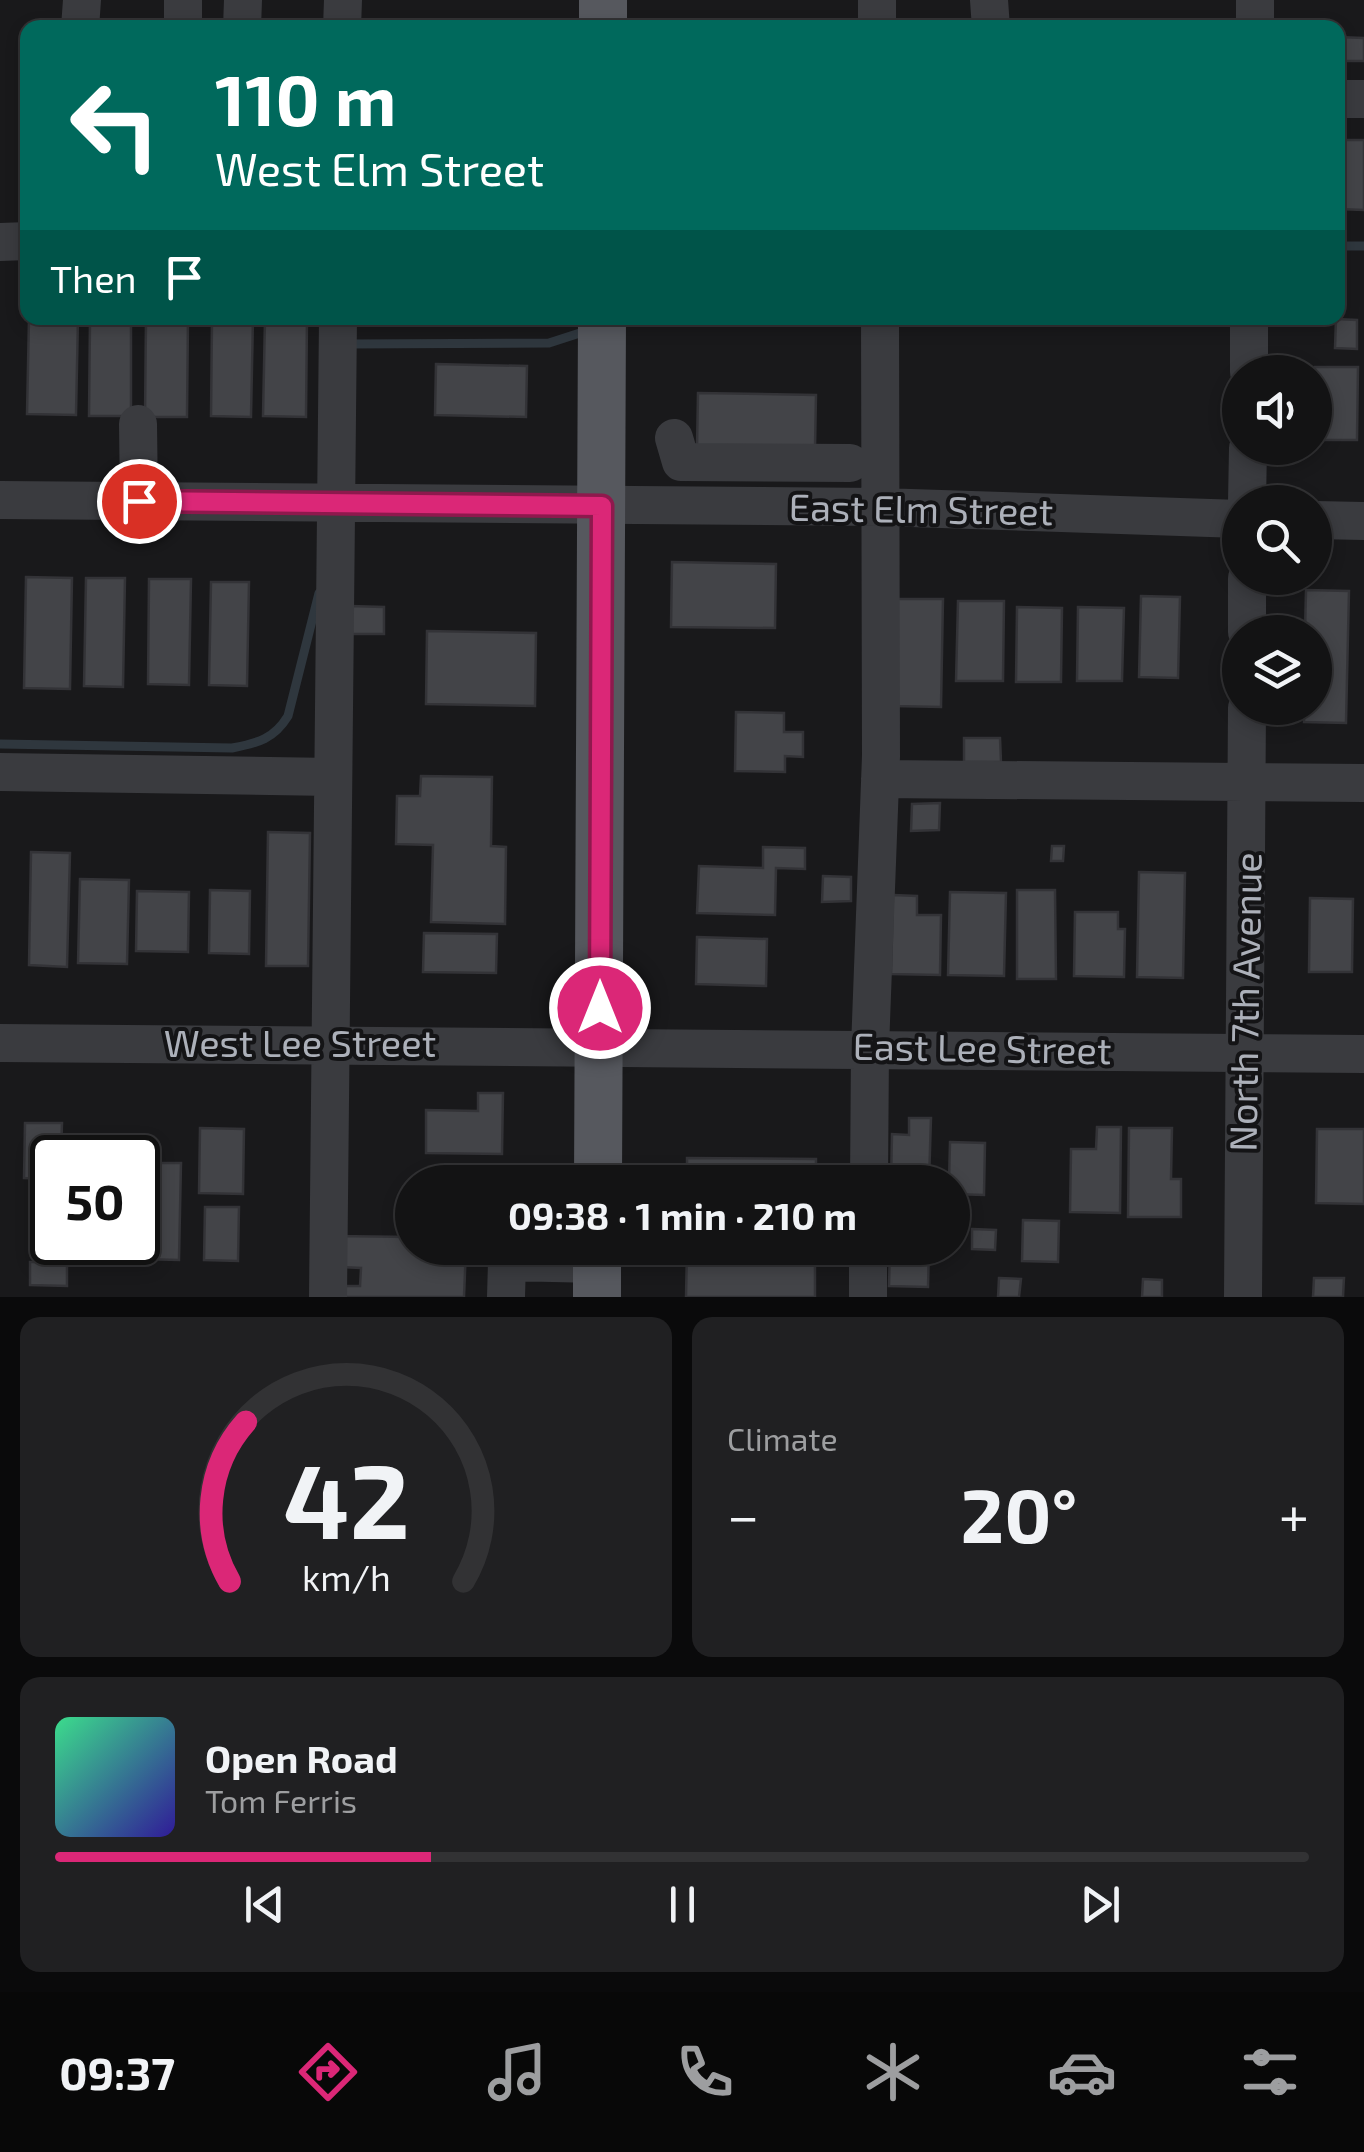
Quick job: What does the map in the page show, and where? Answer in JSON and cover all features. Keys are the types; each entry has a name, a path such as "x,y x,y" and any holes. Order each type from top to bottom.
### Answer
{"main road":[{"path":"598,1165 602,335"}],"street":[{"path":"328,1297 338,325"},
{"path":"869,1165 880,779 880,325"},
{"path":"1249,355 1250,325"},
{"path":"138,424 139,501"},
{"path":"674,438 681,462 850,463"},
{"path":"734,506 736,462"},
{"name":"East Elm Street","path":"0,500 880,506 1222,518"},
{"path":"1332,520 1364,521"},
{"name":"North 7th Avenue","path":"1243,1297 1248,725"},
{"path":"0,772 333,777"},
{"path":"880,779 1364,783"},
{"name":"West Lee Street","path":"0,1043 599,1046"},
{"name":"East Lee Street","path":"599,1046 1364,1054"},
{"path":"506,1297 507,1262 597,1269"},
{"path":"868,1265 868,1297"}],"building":[{"path":"1345,37 1364,38 1364,61 1345,61"},
{"path":"1345,140 1364,140 1364,210 1345,209"},
{"path":"1345,319 1357,320 1357,349 1335,348 1336,325 1345,325"},
{"path":"29,325 78,325 76,415 27,414"},
{"path":"90,325 131,325 131,416 89,416"},
{"path":"146,325 188,325 187,417 145,417"},
{"path":"212,325 253,325 251,417 211,416"},
{"path":"265,325 307,325 306,417 263,416"},
{"path":"436,364 527,366 526,417 435,415"},
{"path":"1332,367 1358,367 1357,440 1332,440"},
{"path":"698,393 816,395 815,449 697,447"},
{"path":"672,562 776,564 775,628 671,627"},
{"path":"26,577 72,578 70,689 24,688"},
{"path":"86,578 125,578 123,687 84,686"},
{"path":"149,579 191,579 189,685 148,684"},
{"path":"211,582 249,582 247,686 209,685"},
{"path":"1349,591 1346,723 1332,723 1332,615 1305,615 1306,595"},
{"path":"1141,596 1180,597 1178,678 1139,677"},
{"path":"896,599 943,599 941,707 894,706"},
{"path":"958,601 1004,601 1003,681 956,681"},
{"path":"350,606 384,607 384,634 352,634"},
{"path":"1017,607 1062,608 1061,682 1016,682"},
{"path":"1078,607 1124,608 1122,681 1077,681"},
{"path":"427,631 536,633 535,706 426,704"},
{"path":"736,712 784,713 784,732 803,732 803,757 785,756 785,772 735,771"},
{"path":"964,738 1000,738 1001,762 964,762"},
{"path":"421,776 492,777 491,846 506,847 505,924 431,922 433,845 396,844 397,796 420,796"},
{"path":"940,803 939,830 911,831 912,804"},
{"path":"268,832 310,833 308,966 266,966"},
{"path":"1052,846 1064,846 1063,861 1051,861"},
{"path":"763,847 805,848 805,869 776,868 775,915 697,913 699,866 763,868"},
{"path":"31,852 70,853 67,967 29,965"},
{"path":"1139,872 1185,873 1183,978 1137,977"},
{"path":"823,876 851,877 851,901 822,902"},
{"path":"80,879 129,880 127,964 78,963"},
{"path":"210,890 250,891 249,954 209,953"},
{"path":"1017,890 1055,890 1056,979 1017,979"},
{"path":"137,891 189,892 188,952 136,951"},
{"path":"950,892 1006,893 1004,976 948,975"},
{"path":"893,895 917,896 917,915 941,915 940,975 891,974"},
{"path":"1310,898 1353,899 1352,972 1309,972"},
{"path":"1075,912 1118,912 1118,929 1125,929 1124,977 1074,976"},
{"path":"424,933 497,934 496,973 423,972"},
{"path":"697,937 767,939 766,986 696,984"},
{"path":"478,1093 503,1093 502,1154 426,1153 426,1110 478,1111"},
{"path":"909,1118 931,1118 930,1165 891,1165 892,1134 909,1135"},
{"path":"25,1123 62,1123 62,1135 30,1135 30,1178 24,1178"},
{"path":"1097,1127 1121,1127 1120,1213 1070,1212 1071,1149 1096,1149"},
{"path":"200,1128 244,1129 243,1194 199,1193"},
{"path":"1129,1128 1172,1128 1171,1179 1181,1179 1181,1217 1128,1217"},
{"path":"1317,1129 1364,1129 1364,1204 1316,1203"},
{"path":"950,1142 985,1143 984,1195 970,1195 970,1165 949,1165"},
{"path":"687,1158 816,1159 816,1165 687,1165"},
{"path":"160,1163 181,1163 179,1260 160,1260"},
{"path":"205,1207 239,1207 238,1261 204,1260"},
{"path":"1023,1220 1059,1221 1058,1262 1022,1261"},
{"path":"972,1229 996,1230 995,1250 972,1249"},
{"path":"334,1236 395,1237 395,1265 465,1265 464,1297 341,1297 341,1286 360,1286 361,1268 340,1267"},
{"path":"30,1265 67,1265 67,1286 30,1285"},
{"path":"687,1265 815,1265 815,1297 686,1297"},
{"path":"890,1265 929,1265 928,1287 889,1286"},
{"path":"999,1278 1021,1279 1019,1297 998,1297"},
{"path":"1314,1278 1344,1278 1343,1297 1313,1297"},
{"path":"1143,1279 1162,1280 1162,1297 1142,1297"}],"waterway":[{"path":"1345,246 1364,246"},
{"path":"348,344 549,343 586,331"},
{"path":"0,744 232,748 264,739 288,716 319,593"}],"route":[{"path":"139,501 602,506 600,1008"}]}
